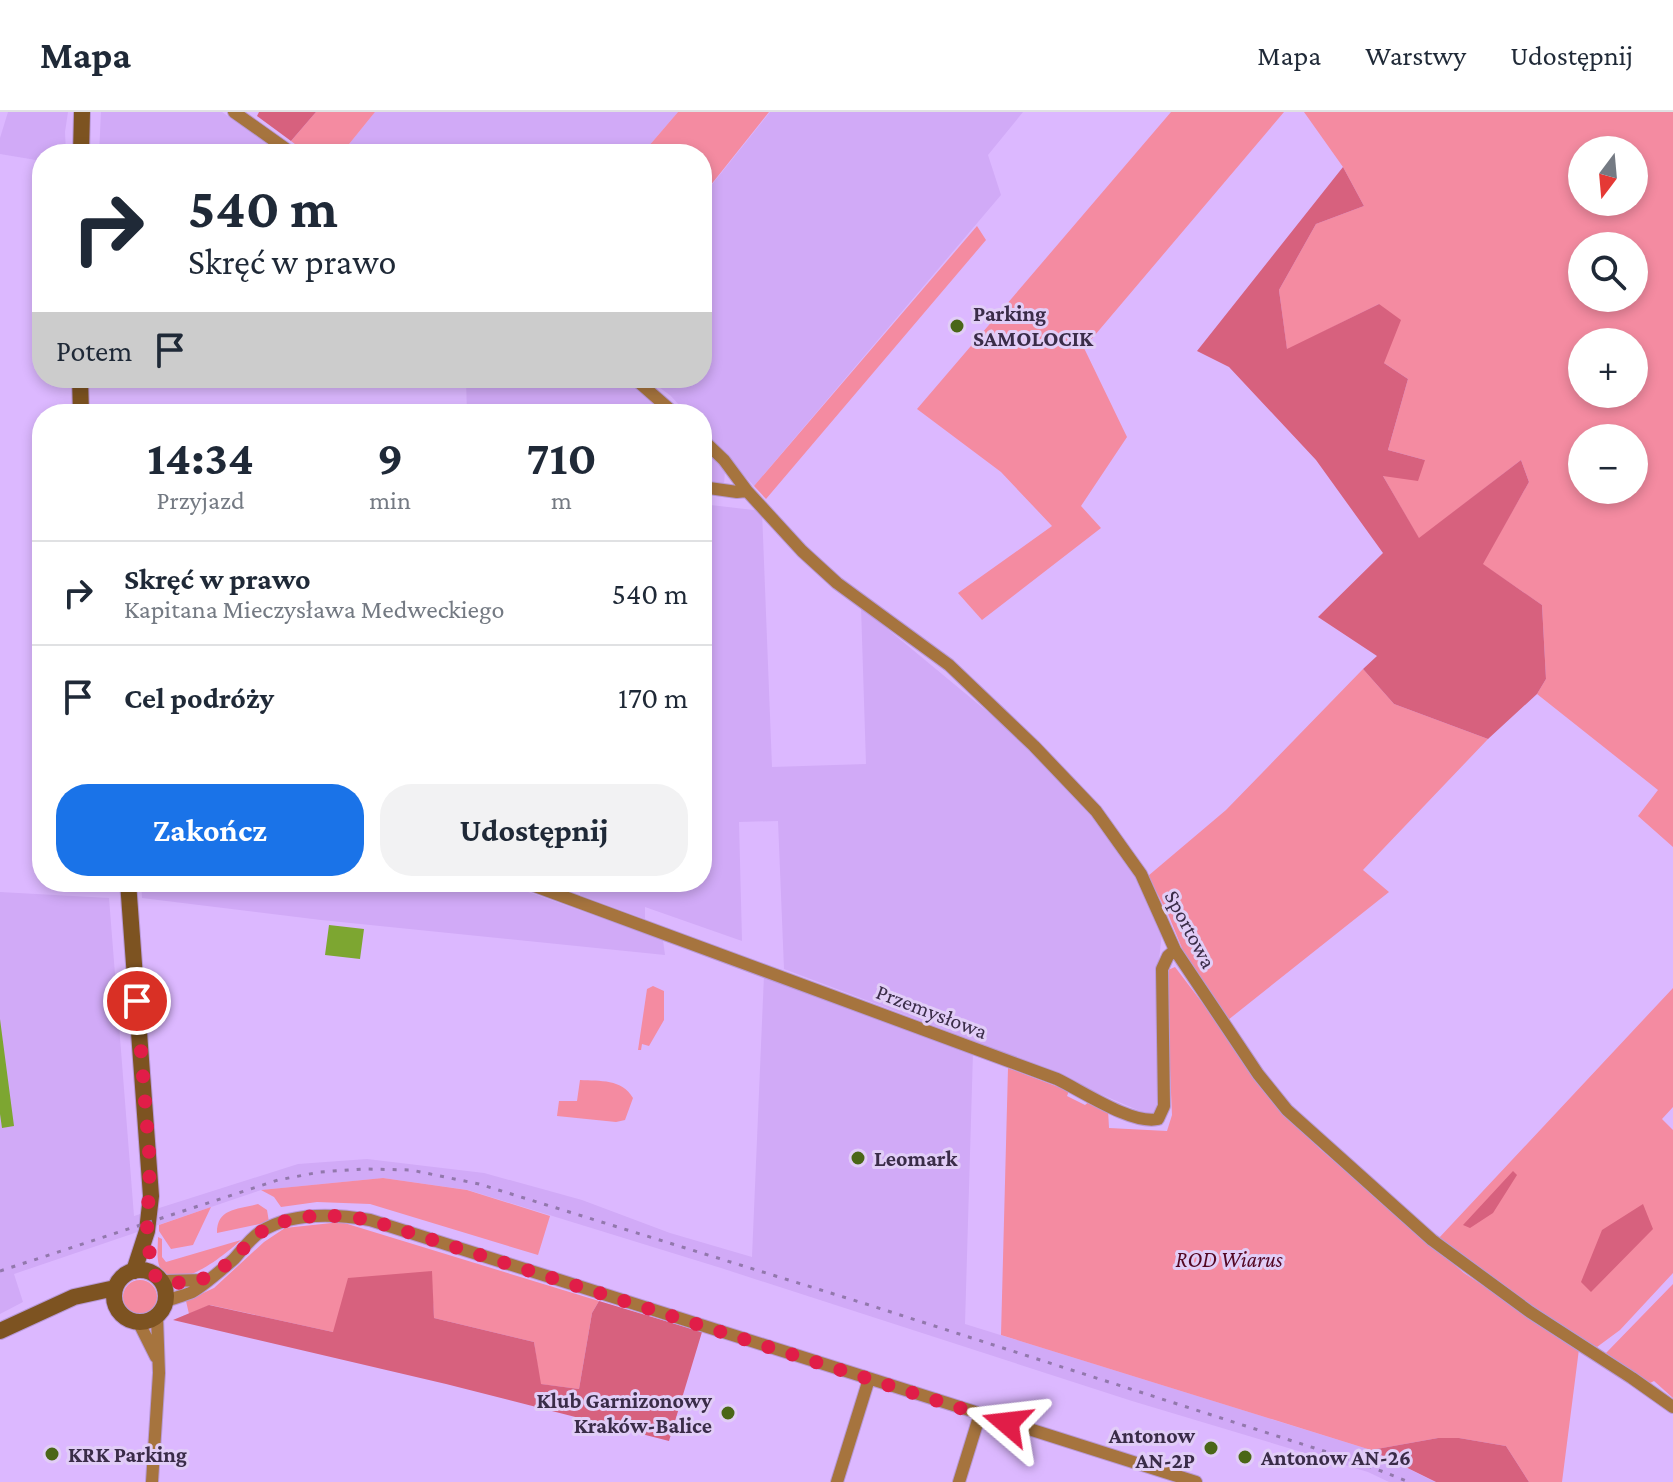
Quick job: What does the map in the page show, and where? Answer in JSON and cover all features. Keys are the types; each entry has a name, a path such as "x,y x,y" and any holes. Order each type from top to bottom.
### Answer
{"main road":[{"path":"81,144 82,112"},
{"path":"129,892 150,1164 147,1231 157,1277 166,1292 166,1301 157,1317 139,1323 124,1317 115,1296 120,1280 134,1271 147,1231"},
{"path":"134,1271 157,1277"},
{"path":"0,1331 64,1302 115,1296"}],"street":[{"path":"234,112 279,144"},
{"path":"645,388 664,404"},
{"name":"Sportowa","path":"712,449 802,551 837,583 949,665 1096,811 1141,874 1175,950 1258,1074 1287,1110 1453,1256 1530,1312 1673,1407"},
{"path":"712,488 747,491"},
{"name":"Przemysłowa","path":"551,892 1057,1079 1133,1117 1148,1121 1158,1119 1164,1106 1162,969 1165,960 1175,950"},
{"path":"166,1301 193,1292 205,1280 219,1273 257,1234 269,1227 325,1215 349,1216 1196,1482"},
{"path":"157,1277 205,1280"},
{"path":"152,1482 159,1373 157,1317"},
{"path":"139,1323 157,1360"},
{"path":"837,1482 869,1379"},
{"path":"959,1482 980,1414"}],"shaded area":[{"path":"8,112 68,112 66,144 32,144 32,159 0,154 0,138"},
{"path":"101,112 222,112 268,144 99,144"},
{"path":"259,112 316,112 291,141 257,116"},
{"path":"375,112 678,112 651,144 349,144"},
{"path":"770,112 1023,112 988,155 1001,195 754,486 712,441 712,404 678,404 660,388 712,388 712,184"},
{"path":"1343,167 1364,206 1316,224 1279,290 1287,349 1379,304 1401,320 1384,363 1408,379 1388,450 1425,460 1418,481 1383,476 1419,538 1521,460 1529,482 1483,564 1542,605 1546,679 1537,694 1488,739 1394,704 1363,669 1377,656 1318,617 1383,553 1316,460 1229,367 1197,351"},
{"path":"466,388 638,388 655,404 467,404"},
{"path":"712,456 725,470 724,485 712,483"},
{"path":"712,505 762,511 772,767 866,764 861,607 1030,747 1101,823 1139,877 1162,933 1158,969 1162,1101 1157,1111 1149,1115 998,1050 784,969 778,821 739,822 742,941 645,907 645,919 580,895 580,892 712,892"},
{"path":"0,892 109,898 134,1216 298,1164 367,1159 484,1173 582,1200 670,1233 752,1257 764,975 973,1052 965,1324 1371,1450 1435,1482 1389,1482 1368,1472 1132,1401 468,1190 383,1178 261,1190 14,1274 23,1302 0,1314"},
{"path":"142,892 528,892 663,940 665,955 321,920 142,898"},
{"path":"329,925 364,929 360,959 325,955"},
{"path":"0,1019 14,1126 2,1128 0,1114"},
{"path":"1513,1171 1517,1175 1493,1213 1470,1228 1463,1225"},
{"path":"1643,1204 1653,1229 1591,1292 1581,1282 1602,1230"},
{"path":"432,1271 434,1318 534,1342 541,1384 579,1389 592,1313 599,1301 702,1332 669,1441 446,1384 173,1320 209,1305 333,1332 348,1278"},
{"path":"1438,1438 1459,1438 1506,1446 1529,1482 1436,1482 1371,1450"}],"green space":[{"path":"316,112 375,112 349,144 295,144 291,141"},
{"path":"678,112 769,112 712,183 712,144 651,144"},
{"path":"1171,112 1284,112 1084,348 1127,437 1081,506 1101,528 982,620 958,593 1052,526 1001,472 917,409"},
{"path":"1304,112 1673,112 1673,847 1638,816 1658,790 1537,694 1546,679 1542,605 1482,564 1529,482 1521,460 1419,539 1383,476 1425,460 1388,450 1408,379 1384,363 1379,304 1287,350 1279,290 1316,224 1364,206 1343,167"},
{"path":"977,226 986,240 766,499 754,486"},
{"path":"1363,669 1394,704 1488,739 1363,870 1389,892 1228,1020 1184,953 1148,876 1226,810"},
{"name":"ROD Wiarus","path":"1175,967 1296,1126 1320,1149 1464,1273 1579,1349 1562,1482 1529,1482 1506,1446 1459,1438 1438,1438 1371,1450 1001,1335 1008,1068 1069,1091 1067,1096 1085,1105 1090,1101 1108,1110 1109,1128 1167,1131 1172,1115 1166,978 1168,970"},
{"path":"653,986 664,991 664,1020 649,1046 642,1044 641,1050 638,1050 647,989"},
{"path":"1673,988 1673,1107 1662,1119 1673,1130 1673,1273 1620,1330 1597,1347 1564,1330 1438,1239"},
{"path":"580,1080 610,1082 623,1087 633,1098 625,1120 616,1122 557,1116 559,1101 577,1101"},
{"path":"383,1178 467,1190 550,1216 538,1255 370,1204 317,1202 281,1207 274,1197 261,1190"},
{"path":"258,1204 267,1210 269,1222 217,1233 224,1214"},
{"path":"211,1207 193,1245 171,1249 159,1231 159,1225"},
{"path":"341,1222 599,1301 592,1313 579,1389 540,1384 534,1342 434,1318 431,1271 333,1332 210,1305 189,1314 186,1301 214,1288 264,1242 285,1228"},
{"path":"158,1237 162,1239 162,1257 166,1262 241,1240 202,1269 178,1277 168,1275 160,1268"},
{"path":"140,1280 152,1285 157,1297 152,1309 140,1314 128,1309 123,1297 128,1285"},
{"path":"1673,1284 1673,1398 1654,1381 1650,1383 1606,1353"}],"railway":[{"path":"0,1271 278,1180 320,1172 411,1170 479,1184 866,1304 1361,1463 1409,1482"}],"place":[{"name":"Parking SAMOLOCIK","path":"957,326"},
{"name":"Leomark","path":"858,1158"},
{"name":"Klub Garnizonowy Kraków-Balice","path":"728,1413"},
{"name":"Antonow AN-2P","path":"1211,1448"},
{"name":"KRK Parking","path":"52,1454"},
{"name":"Antonow AN-26","path":"1245,1457"}],"route":[{"path":"137,1001 150,1164 151,1196 147,1231 152,1273 162,1281 205,1280 219,1273 257,1234 269,1227 325,1215 349,1216 370,1220 1007,1423"}]}
